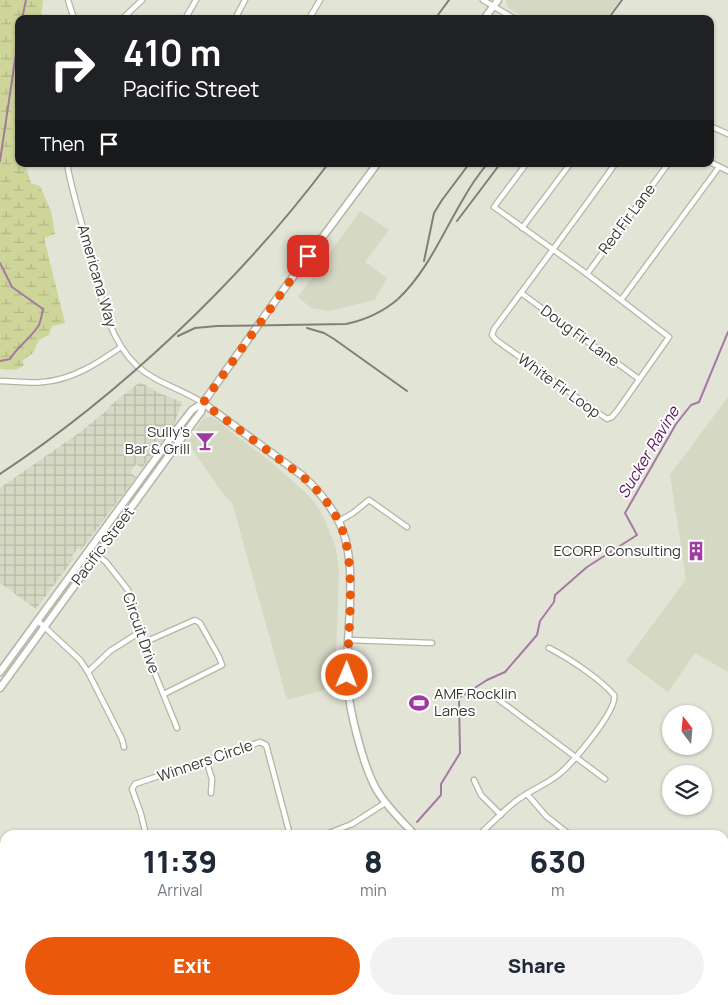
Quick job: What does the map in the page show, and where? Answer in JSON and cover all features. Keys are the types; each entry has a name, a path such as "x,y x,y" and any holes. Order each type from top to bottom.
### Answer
{"main road":[{"path":"487,15 498,0"},
{"name":"Pacific Street","path":"0,672 192,410 203,403 278,297 375,167"},
{"path":"203,403 302,476 322,495 339,521 346,543 350,571 347,675 352,712 369,774 376,790 385,803 410,830"},
{"name":"Pacific Street","path":"0,688 201,412 203,403"}],"street":[{"path":"68,0 73,15"},
{"path":"126,15 142,0"},
{"path":"187,15 196,0"},
{"path":"237,15 245,0"},
{"path":"311,15 320,0"},
{"path":"483,0 509,15"},
{"path":"714,128 728,134"},
{"path":"714,164 728,172"},
{"name":"Americana Way","path":"68,167 108,318 121,347 144,372 203,403"},
{"path":"524,167 494,207 552,250 614,167"},
{"path":"522,228 568,167"},
{"name":"Red Fir Lane","path":"586,274 666,167"},
{"path":"621,300 719,167"},
{"name":"White Fir Loop","path":"552,250 586,274 669,337 617,412 612,417 606,419 496,340 492,335 494,329 552,250"},
{"name":"Doug Fir Lane","path":"521,293 639,379"},
{"path":"0,381 44,382 60,379 91,366 121,347"},
{"path":"339,521 369,500 407,528"},
{"name":"Circuit Drive","path":"90,549 106,562 128,590 133,602 143,643 177,728"},
{"path":"37,620 80,660 122,739 124,747"},
{"path":"143,643 195,620 200,624 219,657 222,666 164,694"},
{"path":"88,672 115,647 140,632"},
{"path":"348,640 432,643"},
{"path":"484,830 527,794 559,774 577,757 609,713 614,703 614,695 589,674 549,648"},
{"path":"499,700 605,779"},
{"name":"Winners Circle","path":"145,830 133,786 135,784 260,742 266,745 289,830"},
{"path":"206,760 212,779 211,793"},
{"path":"474,780 481,795 500,815"},
{"path":"527,794 546,816 564,830"},
{"path":"337,830 352,824 385,803"}],"shaded area":[{"path":"506,0 620,0 608,15 521,15 508,8"},
{"path":"360,211 389,230 365,262 387,278 375,300 329,311 311,308 298,297"},
{"path":"140,382 159,393 182,402 174,425 142,468 136,464 130,472 136,477 81,550 78,548 72,556 74,558 36,609 0,583 0,488 79,433"},
{"path":"728,397 728,672 695,653 668,692 626,661 686,579 670,475"},
{"path":"212,417 272,463 305,492 315,503 324,518 336,548 339,571 335,687 287,700 232,502 226,498 187,442 204,418"}],"green space":[{"path":"0,0 43,0 41,15 15,15 15,167 26,167 31,183 40,186 51,211 55,234 44,238 65,323 52,326 49,335 39,340 33,353 22,361 24,365 12,370 0,369"}],"waterway":[{"path":"23,15 26,0"},
{"path":"0,161 15,60"},
{"path":"0,263 12,287 43,309 40,323 36,330 10,359 0,361"},
{"name":"Sucker Ravine","path":"417,822 441,795 441,784 460,753 459,698 487,680 505,672 537,635 540,621 554,602 555,595 587,567 637,535 625,513 676,424 691,405 699,402 728,332"}],"railway":[{"path":"438,15 449,0"},
{"path":"611,15 622,0"},
{"path":"0,474 90,408 177,332 257,250 326,167"},
{"path":"424,261 434,213 467,167"},
{"path":"178,336 195,328 217,326 346,324 380,312 398,299 418,276 435,250 457,209 485,167"},
{"path":"457,221 498,167"},
{"path":"307,328 324,333 334,339 407,391"}],"place":[{"name":"Sully's Bar & Grill","path":"205,441"},
{"name":"ECORP Consulting","path":"696,551"},
{"name":"AMF Rocklin Lanes","path":"419,703"}],"route":[{"path":"308,256 203,403 316,488 339,521 349,556 350,571 347,675"}]}
